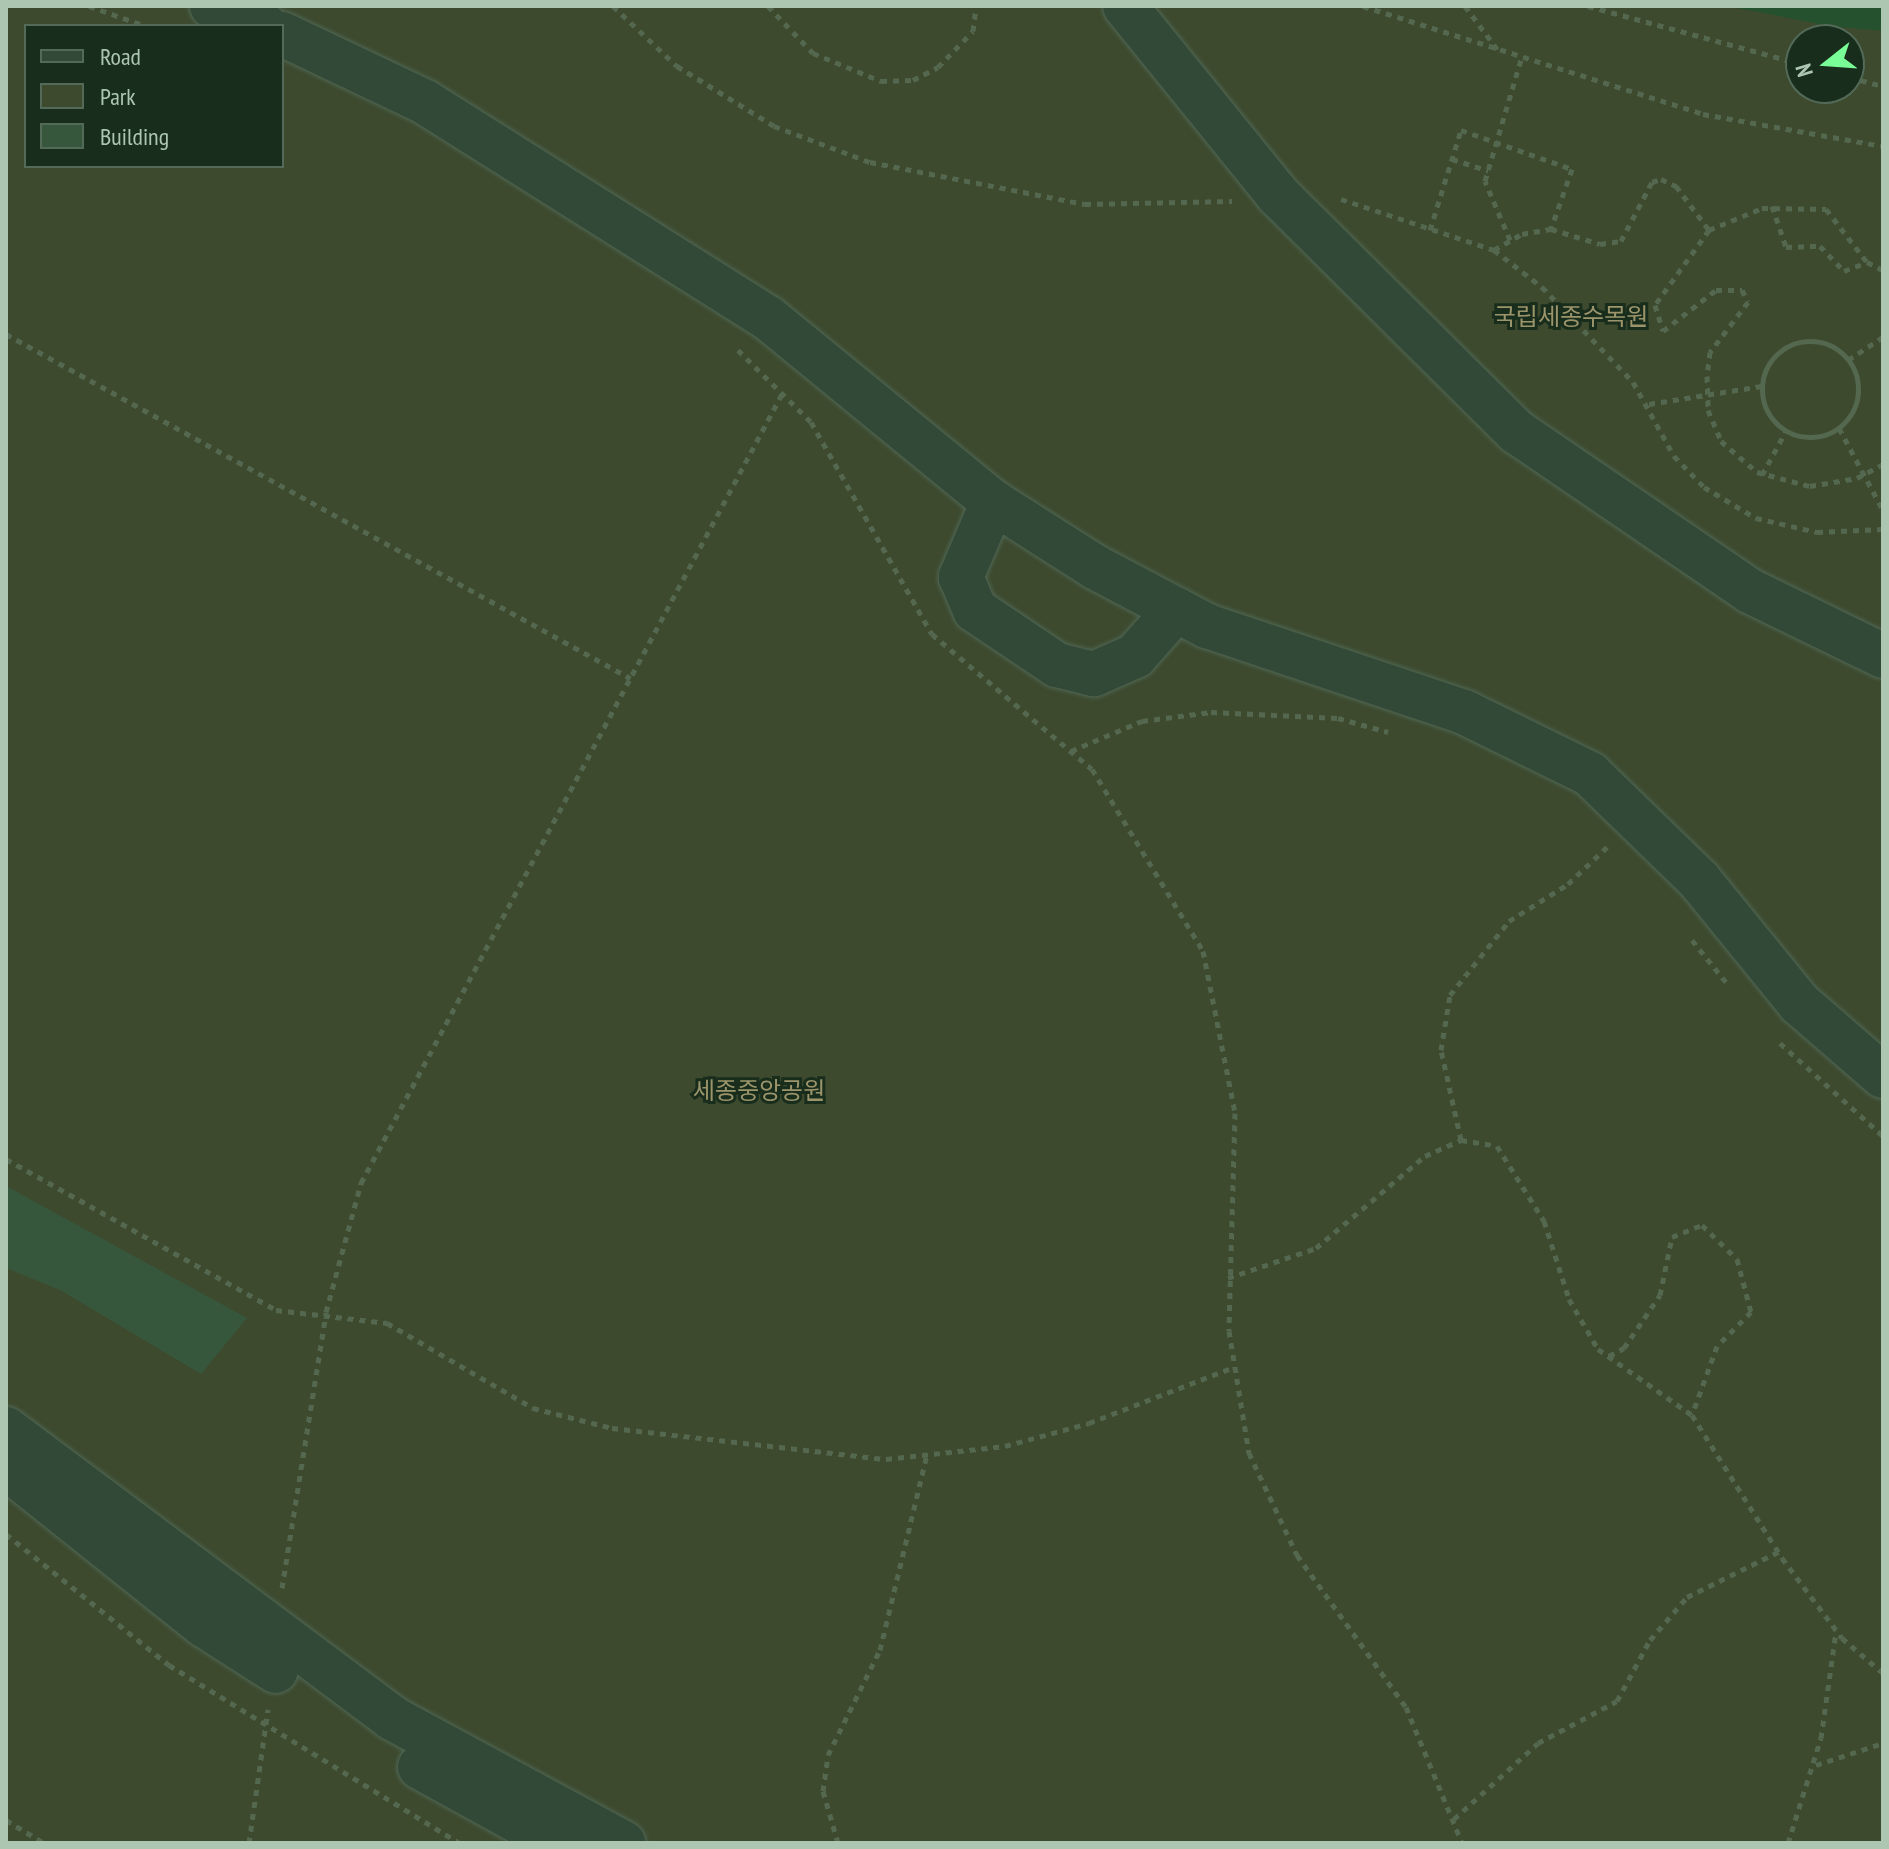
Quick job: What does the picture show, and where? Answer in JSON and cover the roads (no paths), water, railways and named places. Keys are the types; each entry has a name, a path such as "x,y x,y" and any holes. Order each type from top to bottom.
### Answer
{"lane":[{"path":"212,6 260,24"},
{"path":"1125,6 1277,194 1517,432 1750,591 1883,656"},
{"path":"284,35 425,102 768,318 993,502 1176,610 1309,664 1464,712 1590,774 1699,880 1799,1003 1883,1076"},
{"path":"993,502 961,577 975,610 1057,665 1094,674 1135,656 1176,610"},
{"path":"6,1429 377,1742 558,1843"},
{"path":"6,1467 204,1625 274,1653 623,1843"}],"park label":[{"name":"국립세종수목원","path":"1571,317"},
{"name":"세종중앙공원","path":"759,1091"}]}
